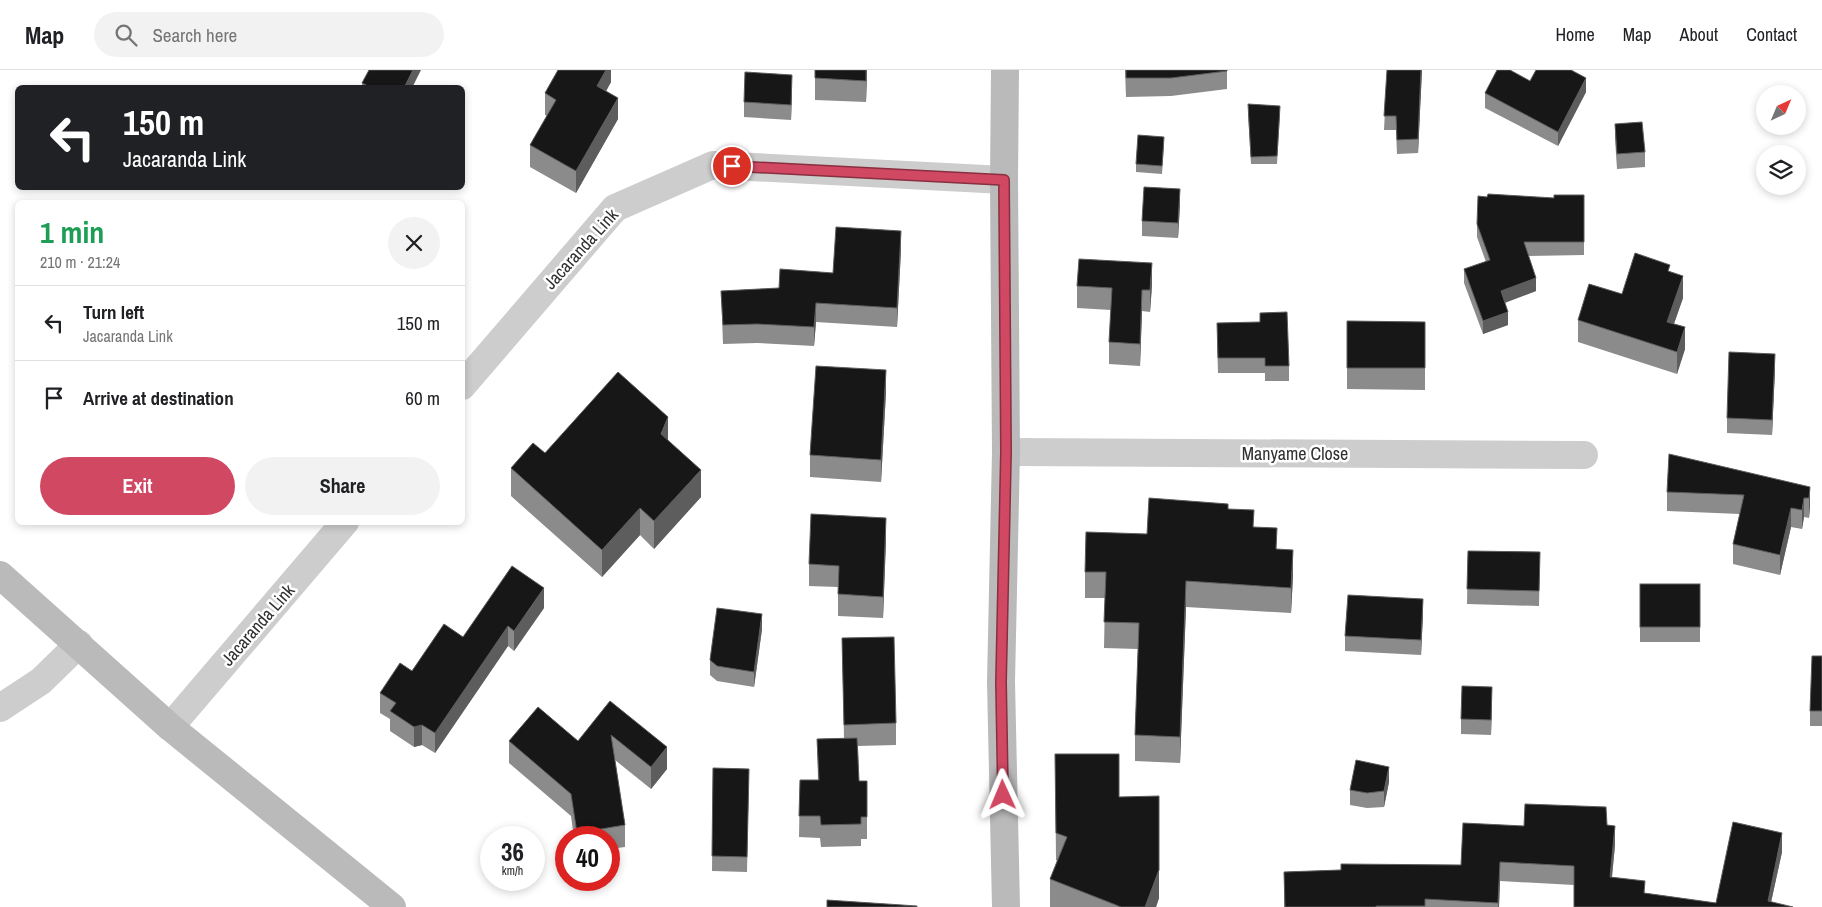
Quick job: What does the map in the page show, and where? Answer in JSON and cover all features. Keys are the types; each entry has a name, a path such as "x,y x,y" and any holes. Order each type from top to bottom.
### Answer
{"street":[{"path":"1005,70 1006,452 1001,682 1006,907"},
{"name":"Jacaranda Link","path":"465,383 615,208 713,165 1004,180"},
{"name":"Manyame Close","path":"1006,452 1584,455"},
{"name":"Jacaranda Link","path":"170,727 342,525"},
{"path":"0,575 170,727 392,907"},
{"path":"0,708 41,681 79,644"}],"building":[{"path":"369,70 413,70 406,85 366,85 362,83"},
{"path":"558,70 606,70 597,86 618,98 576,171 530,145 556,100 545,93"},
{"path":"815,70 866,70 866,81 815,78"},
{"path":"1126,70 1227,71 1171,78 1126,78"},
{"path":"1387,70 1421,70 1418,139 1397,140 1396,116 1384,116"},
{"path":"1497,70 1510,70 1530,81 1536,70 1571,70 1586,78 1558,132 1485,93"},
{"path":"745,72 792,75 791,105 744,102"},
{"path":"1248,104 1280,106 1277,156 1251,157"},
{"path":"1642,122 1645,152 1617,154 1615,124"},
{"path":"1138,135 1164,137 1162,166 1136,164"},
{"path":"1144,187 1180,189 1178,223 1142,221"},
{"path":"1488,194 1554,198 1554,195 1584,195 1584,242 1524,242 1536,278 1501,291 1508,312 1483,321 1464,269 1490,260 1477,224 1478,196 1487,197"},
{"path":"836,227 901,231 897,308 816,303 814,327 757,324 723,325 721,291 779,288 780,269 833,273"},
{"path":"1635,253 1670,265 1668,271 1683,276 1667,322 1685,327 1677,352 1578,320 1589,284 1622,294"},
{"path":"1079,259 1152,263 1150,290 1142,290 1140,344 1109,342 1112,288 1077,286"},
{"path":"1287,312 1289,366 1265,366 1265,358 1218,358 1217,323 1260,322 1260,313"},
{"path":"1347,321 1425,322 1425,368 1347,368"},
{"path":"1729,352 1775,354 1772,420 1727,418"},
{"path":"816,366 886,370 881,460 810,455"},
{"path":"618,372 668,417 661,434 701,470 654,521 640,508 602,550 511,468 533,443 545,453"},
{"path":"1669,454 1810,487 1809,498 1804,498 1802,510 1791,508 1780,555 1733,544 1744,495 1667,492"},
{"path":"1149,498 1228,504 1228,509 1254,510 1253,527 1277,528 1276,549 1293,550 1291,588 1186,581 1180,737 1135,735 1139,623 1104,622 1106,572 1085,572 1086,532 1147,534"},
{"path":"811,514 886,518 883,597 838,594 839,566 809,564"},
{"path":"1468,551 1540,552 1539,591 1467,589"},
{"path":"512,566 544,588 514,631 508,626 435,733 422,725 414,727 390,711 396,703 380,693 400,663 412,671 444,624 463,637"},
{"path":"1640,584 1700,584 1700,627 1640,627"},
{"path":"1348,595 1423,599 1421,640 1345,636"},
{"path":"717,608 762,614 754,672 717,666 710,660"},
{"path":"894,637 896,723 844,725 842,638"},
{"path":"1812,656 1822,656 1822,711 1810,711"},
{"path":"1462,686 1492,687 1491,720 1461,719"},
{"path":"610,701 667,747 651,767 611,735 625,825 576,826 571,794 509,741 538,707 578,741"},
{"path":"857,738 859,781 867,781 867,817 861,817 861,824 821,825 820,816 799,816 800,780 819,780 817,739"},
{"path":"1055,754 1119,754 1119,797 1159,796 1159,870 1145,907 1121,907 1050,879 1067,837 1056,833"},
{"path":"1356,760 1389,767 1384,791 1367,793 1350,790"},
{"path":"713,768 749,769 747,857 712,856"},
{"path":"1525,804 1606,807 1607,825 1615,826 1610,877 1645,881 1644,893 1716,903 1733,822 1782,833 1768,901 1793,907 1574,907 1574,866 1500,862 1498,903 1425,899 1425,906 1285,907 1284,872 1341,870 1341,864 1461,865 1463,823 1524,826"},
{"path":"827,900 917,906 917,907 827,907"}],"route":[{"path":"732,166 1004,180 1006,452 1001,682 1003,795"}]}
